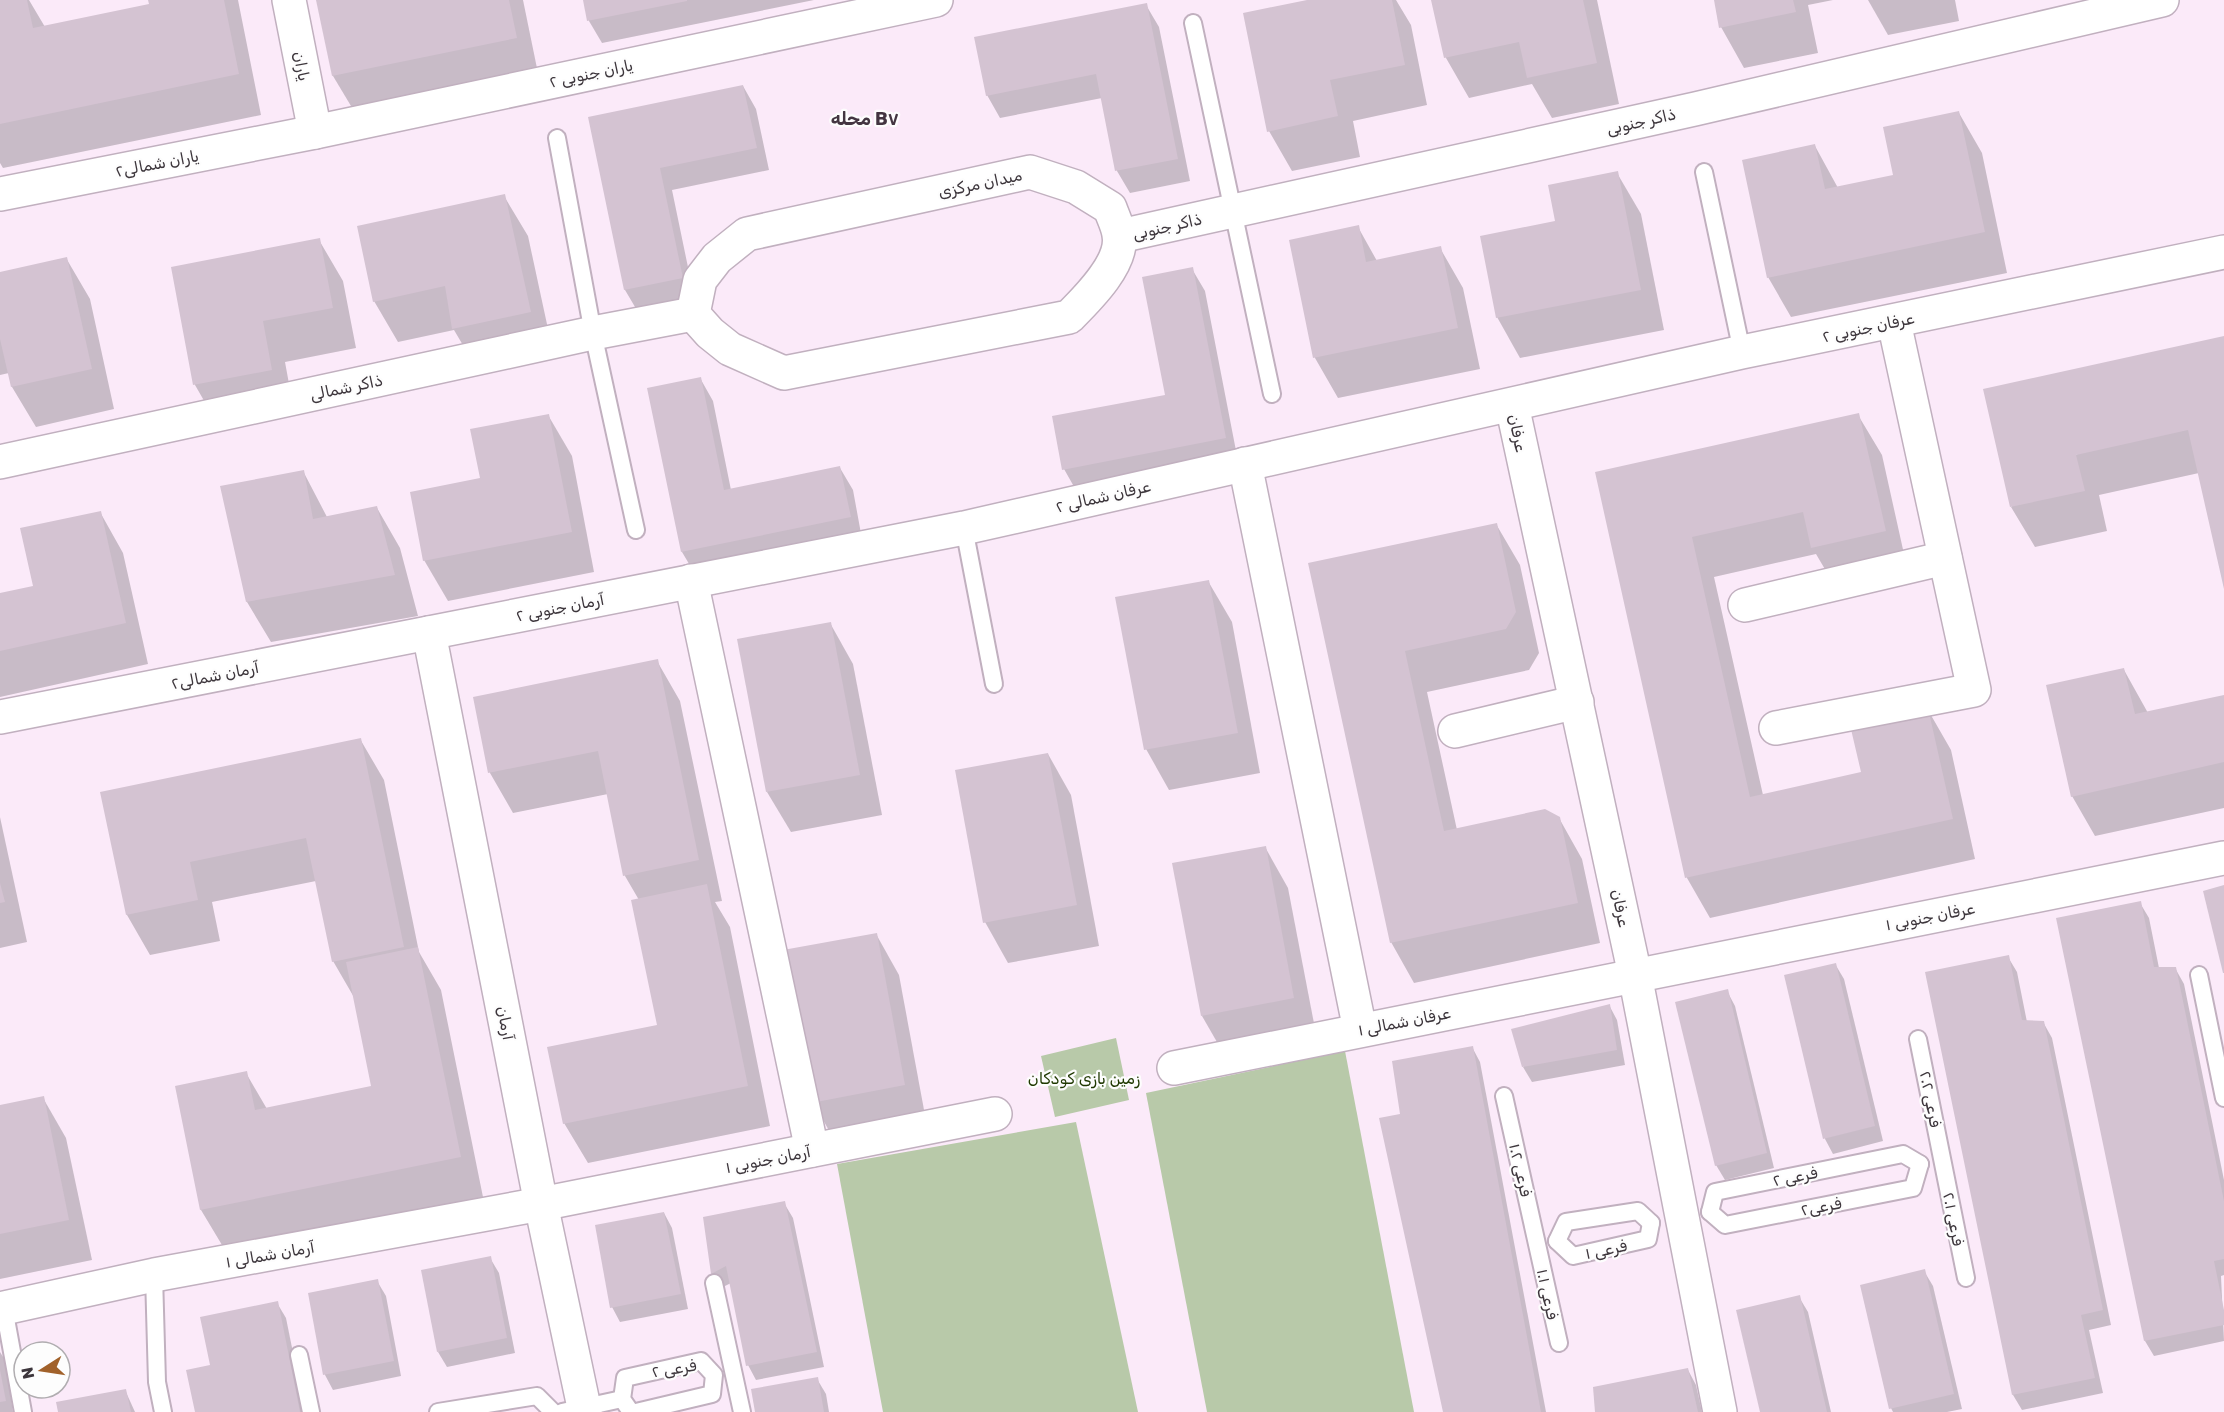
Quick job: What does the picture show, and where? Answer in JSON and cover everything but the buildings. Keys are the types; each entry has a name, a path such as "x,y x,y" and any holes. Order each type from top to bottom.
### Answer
{"street":[{"name":"یاران","path":"289,0 315,132"},
{"name":"یاران جنوبی ۲","path":"315,132 936,0"},
{"name":"ذاکر جنوبی","path":"1120,236 1695,109 2162,0"},
{"name":"یاران شمالی۲","path":"0,194 315,132"},
{"name":"میدان مرکزی","path":"693,314 699,280 717,258 747,234 1030,172 1076,187 1110,208 1120,236"},
{"path":"693,314 710,333 730,349 784,373 1069,317 1088,298 1117,258 1120,236"},
{"name":"عرفان جنوبی ۲","path":"1512,405 1742,352 2224,252"},
{"name":"ذاکر شمالی","path":"0,462 593,333 693,314"},
{"path":"1776,728 1974,690 1894,322"},
{"name":"عرفان شمالی ۲","path":"692,581 964,528 1512,405"},
{"name":"عرفان","path":"1512,405 1635,975 1696,1215 1720,1412"},
{"path":"1245,464 1360,1030"},
{"path":"1745,605 1945,558"},
{"path":"692,581 813,1150"},
{"name":"آرمان جنوبی ۲","path":"429,633 692,581"},
{"name":"آرمان شمالی۲","path":"0,717 429,633"},
{"name":"آرمان","path":"429,633 541,1204 571,1411"},
{"path":"1455,731 1577,702"},
{"name":"عرفان جنوبی ۱","path":"1635,975 2224,858"},
{"name":"عرفان شمالی ۱","path":"1174,1068 1635,975"},
{"name":"آرمان جنوبی ۱","path":"541,1204 995,1114"},
{"name":"آرمان شمالی ۱","path":"2,1308 154,1275 541,1204"}],"lane":[{"path":"1193,23 1272,394"},
{"path":"557,138 593,333 636,530"},
{"path":"1704,172 1742,352"},
{"path":"964,528 994,684"},
{"path":"2199,975 2224,1098"},
{"name":"فرعی ۲.۲","path":"1918,1039 1943,1160"},
{"name":"فرعی ۱.۲","path":"1504,1096 1538,1245"},
{"name":"فرعی ۲","path":"1696,1215 1715,1192 1903,1154 1920,1164"},
{"path":"1920,1164 1943,1160"},
{"name":"فرعی ۲.۱","path":"1943,1160 1966,1278"},
{"name":"فرعی۲","path":"1696,1215 1725,1225 1913,1188 1920,1164"},
{"name":"فرعی ۱","path":"1638,1211 1650,1223 1648,1239 1573,1256 1557,1240 1566,1222 1638,1211"},
{"path":"1650,1223 1696,1215"},
{"path":"1538,1245 1557,1240"},
{"name":"فرعی ۱.۱","path":"1538,1245 1559,1343"},
{"path":"154,1275 157,1382 163,1412"},
{"path":"714,1282 742,1412"},
{"path":"2,1308 23,1412"},
{"path":"299,1355 311,1412"},
{"name":"فرعی ۲","path":"571,1411 630,1408 712,1394 714,1375 701,1361 625,1378 630,1408"},
{"path":"714,1375 733,1371"},
{"path":"438,1412 537,1396 571,1411"}],"green space":[{"name":"زمین بازی کودکان","path":"1116,1038 1129,1100 1055,1117 1041,1056"},
{"path":"1345,1051 1414,1412 1207,1412 1146,1093"},
{"path":"1076,1122 1138,1412 883,1412 837,1164"}],"district":[{"name":"محله B۷","path":"865,119"}]}
